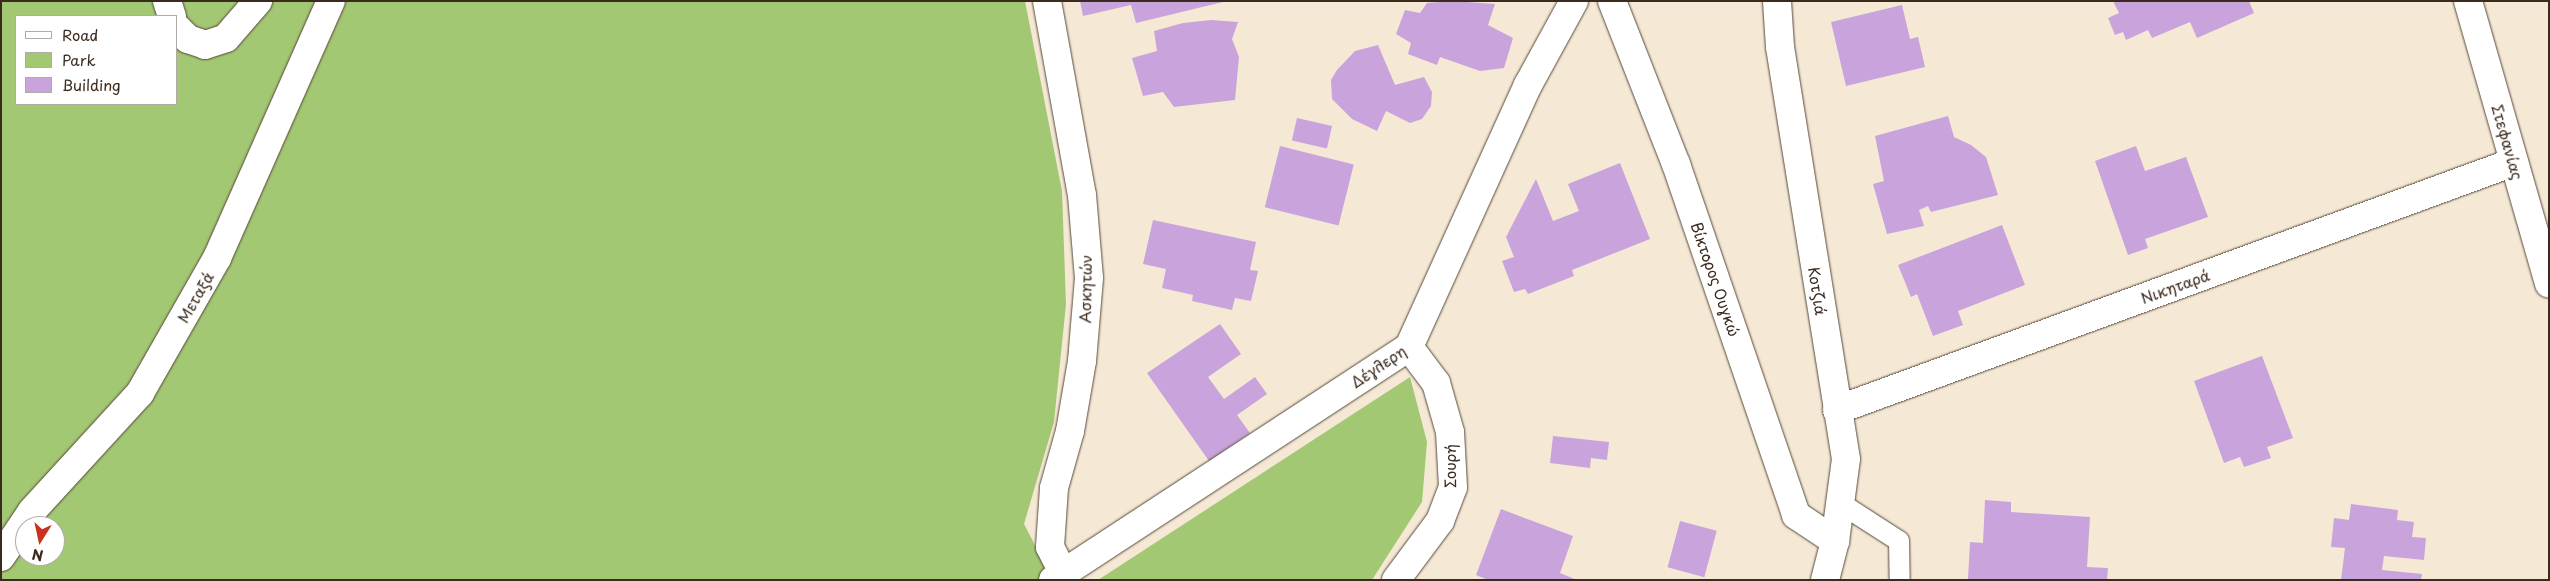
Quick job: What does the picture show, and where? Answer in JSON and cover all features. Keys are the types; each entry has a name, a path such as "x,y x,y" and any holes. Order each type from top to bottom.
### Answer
{"street":[{"path":"167,1 172,15"},
{"path":"178,29 188,39 206,45 226,38 258,1"},
{"name":"Μεταξά","path":"1,557 32,511 140,393 217,258 331,1"},
{"name":"Ασκητών","path":"1047,1 1082,195 1089,278 1082,361 1070,431 1054,488 1050,547 1058,576"},
{"name":"Δέγλερη","path":"1058,576 1409,347 1528,85 1574,1"},
{"name":"Βίκτορος Ουγκώ","path":"1612,1 1676,164 1796,515 1835,541"},
{"name":"Κοτζιά","path":"1777,1 1780,47 1846,459 1835,541 1824,580"},
{"name":"Στεφανίας","path":"2468,1 2549,284"},
{"name":"Νικηταρά","path":"1837,410 2514,162"},
{"name":"Σουρή","path":"1396,580 1440,521 1453,487 1450,432 1436,383 1409,347"}],"lane":[{"path":"1840,503 1900,541 1900,580"}],"green space":[{"path":"1,1 1025,1 1062,191 1066,304 1054,422 1024,524 1053,580 1,580"},
{"path":"1410,377 1427,442 1422,502 1372,580 1098,580"}],"building":[{"path":"1080,1 1223,2 1136,23 1131,5 1083,16"},
{"path":"1453,1 1495,4 1488,25 1513,38 1504,68 1480,71 1440,57 1437,65 1408,54 1411,43 1396,34 1405,10 1420,13 1427,3"},
{"path":"2113,1 2249,1 2254,13 2197,38 2190,22 2152,38 2148,30 2126,40 2123,32 2115,35 2108,18 2119,13"},
{"path":"1902,5 1910,39 1918,37 1925,67 1846,86 1831,22"},
{"path":"1211,20 1238,22 1232,39 1239,57 1235,100 1174,107 1163,92 1143,96 1132,58 1157,51 1154,31 1183,23"},
{"path":"1378,45 1395,85 1424,77 1432,92 1431,106 1422,119 1410,123 1386,111 1377,131 1352,119 1332,99 1331,80 1337,70 1355,51"},
{"path":"1948,116 1954,137 1971,145 1986,157 1998,195 1931,212 1928,206 1919,210 1924,226 1887,234 1873,184 1884,181 1875,136"},
{"path":"1297,118 1332,126 1327,149 1292,140"},
{"path":"1280,146 1354,164 1339,226 1265,207"},
{"path":"2136,146 2145,171 2186,157 2208,217 2145,239 2148,248 2128,255 2095,161"},
{"path":"1620,163 1650,239 1572,270 1574,276 1528,294 1525,289 1514,292 1502,261 1514,257 1506,237 1536,179 1553,221 1579,211 1568,184"},
{"path":"1153,220 1256,242 1250,270 1258,271 1251,301 1235,298 1232,310 1192,301 1193,295 1162,288 1166,269 1143,264"},
{"path":"2002,225 2025,285 1958,311 1963,325 1933,336 1917,294 1911,297 1898,265"},
{"path":"1220,324 1241,354 1208,377 1224,399 1255,377 1267,394 1237,415 1250,433 1209,461 1147,373"},
{"path":"2262,356 2293,438 2267,447 2271,458 2244,467 2240,457 2224,463 2194,381"},
{"path":"1553,436 1609,442 1607,460 1591,458 1590,468 1550,463"},
{"path":"1985,500 2011,502 2011,512 2090,517 2087,567 2108,568 2107,580 1968,579 1970,542 1983,543"},
{"path":"2351,504 2398,510 2397,520 2414,522 2412,537 2426,538 2424,560 2384,556 2382,570 2422,574 2421,580 2341,580 2345,548 2331,547 2334,518 2349,520"},
{"path":"1501,509 1573,536 1560,573 1577,580 1488,580 1476,575"},
{"path":"1680,521 1717,531 1704,577 1668,567"}]}
